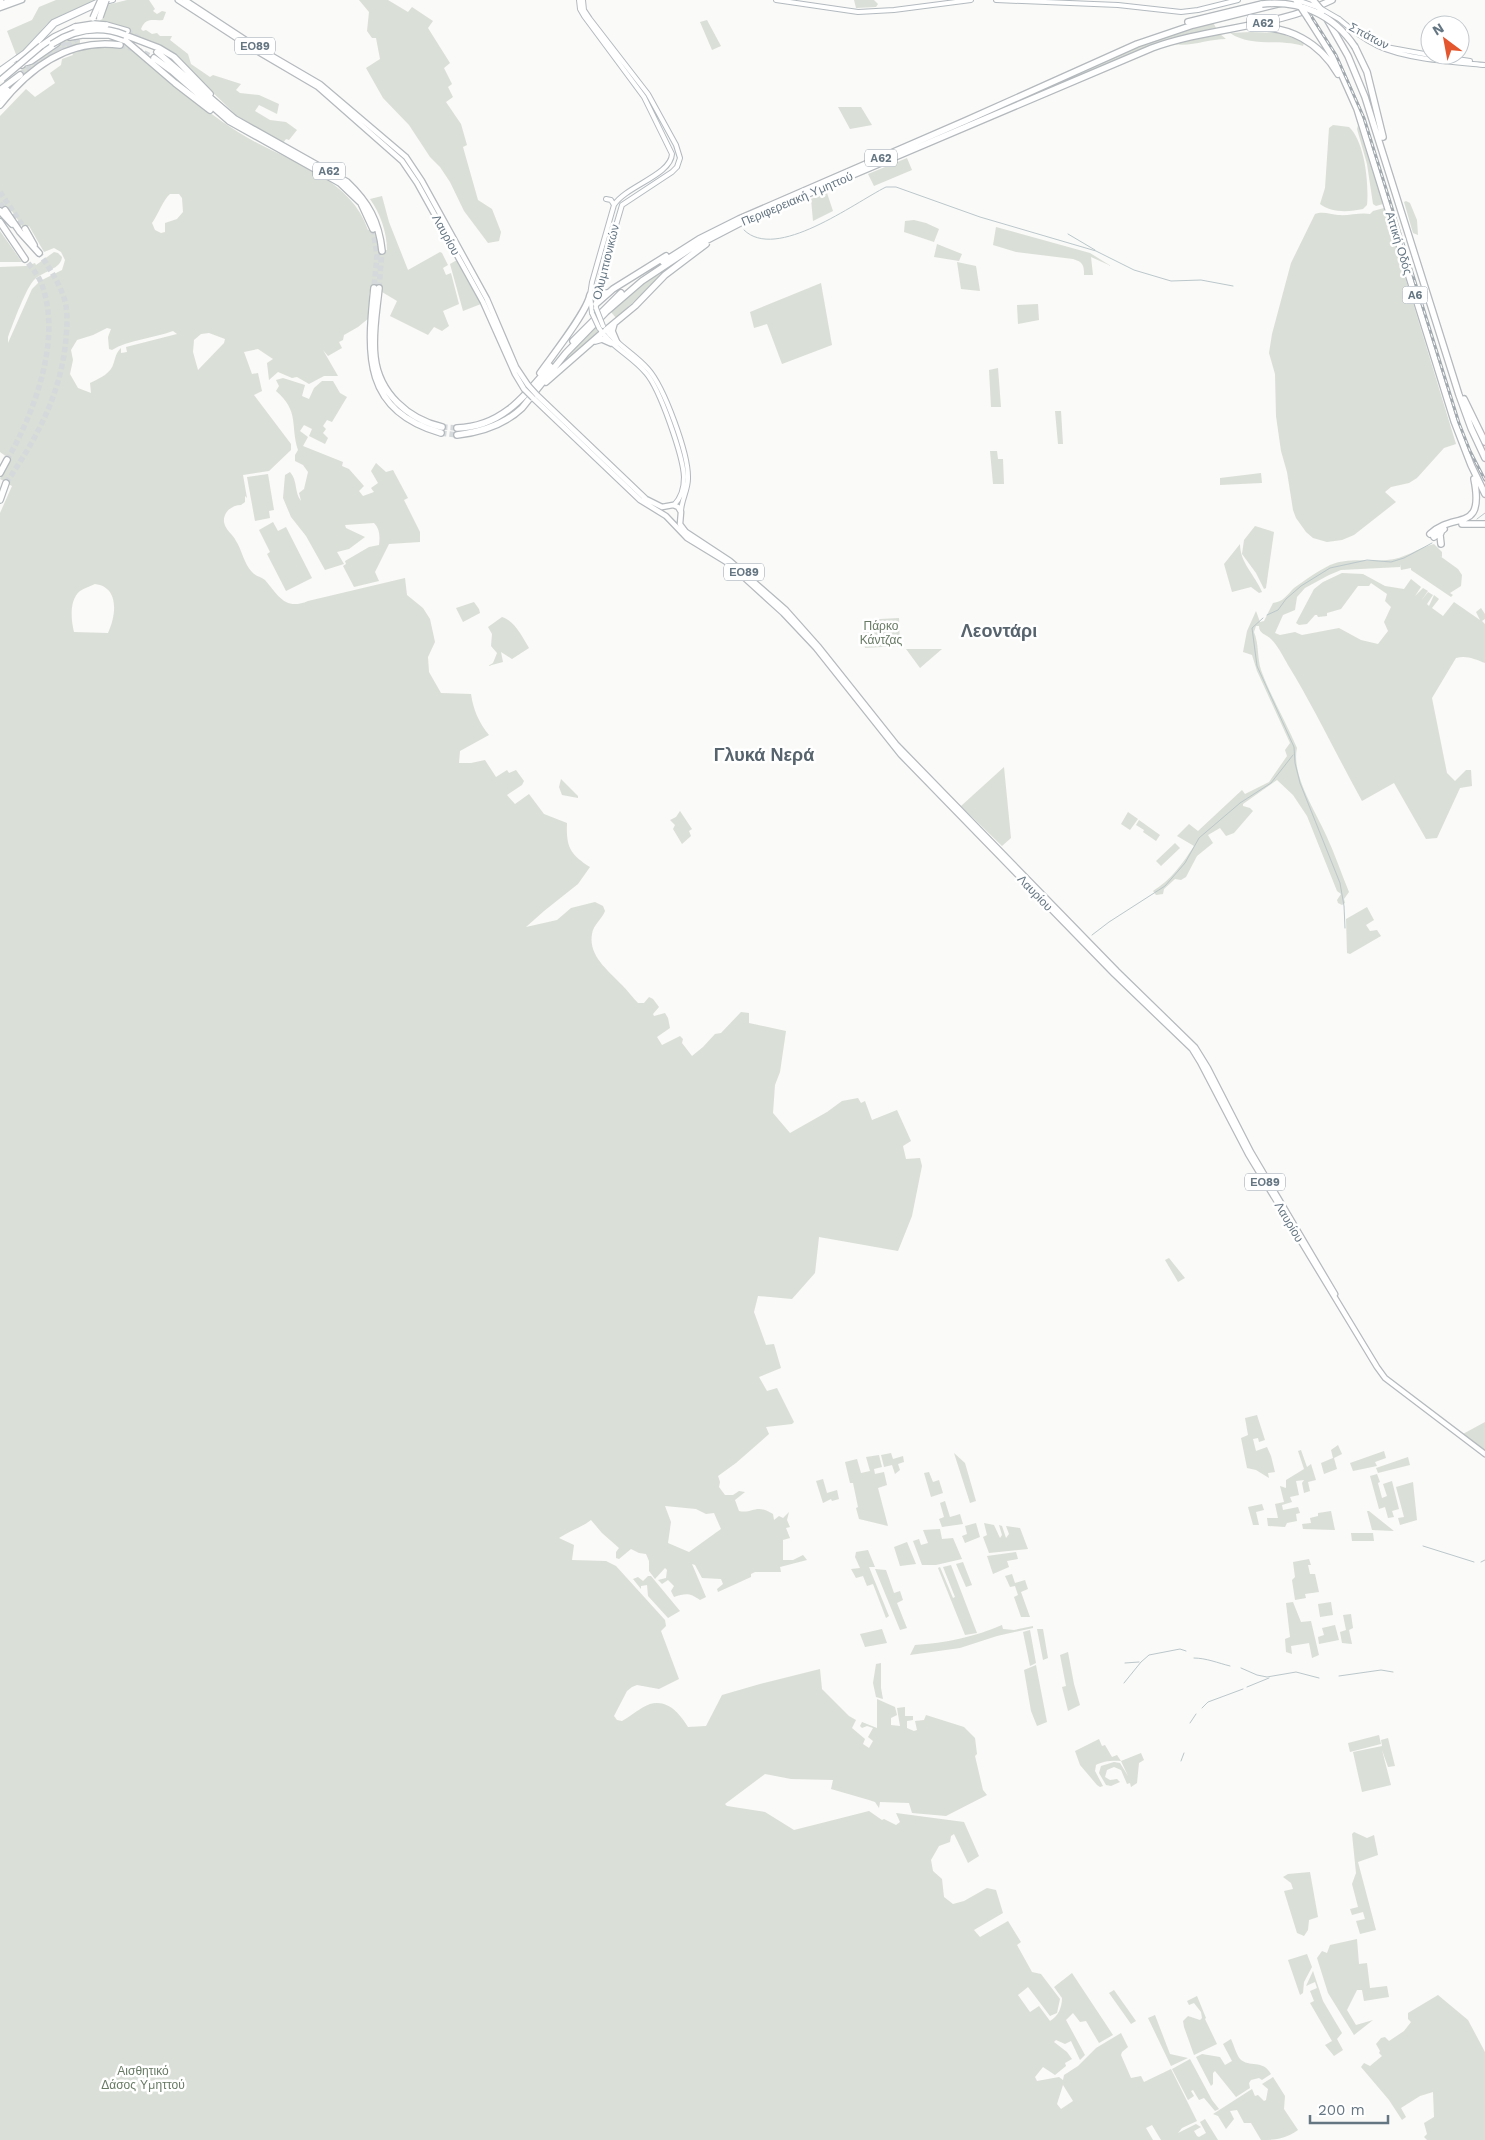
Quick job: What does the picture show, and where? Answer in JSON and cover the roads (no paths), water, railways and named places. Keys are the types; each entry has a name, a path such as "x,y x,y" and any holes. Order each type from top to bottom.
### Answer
{"highway":[{"path":"93,26 101,0"},
{"path":"86,26 96,17 106,0"},
{"name":"Περιφερειακή Υμηττού","path":"1295,0 1193,25 1136,44 718,229 682,249 622,293 587,325 526,389 513,407 492,421 457,431 477,432 497,426 512,417 533,398 549,374 588,329 642,281 697,245 742,222 1139,53 1192,36 1276,20 1332,0"},
{"name":"Αττική Οδός","path":"1295,0 1325,42 1357,109 1464,447 1485,494"},
{"name":"Αττική Οδός","path":"1313,0 1322,11 1343,46 1357,76 1396,188 1471,428 1485,458"},
{"path":"1136,44 1182,24 1262,4 1289,3 1315,11 1336,25 1355,47 1366,72 1396,188"},
{"path":"0,76 60,33 81,26 106,25 159,48 174,57 241,123"},
{"path":"1192,36 1257,28 1288,32 1304,38 1318,48 1336,70 1366,138"},
{"path":"13,66 34,52 70,34 88,30 126,33"},
{"path":"21,60 71,37 96,35 118,37 134,45 182,89 223,119 243,130"},
{"path":"0,105 41,65 62,52 90,44 120,45"},
{"name":"Α62","path":"373,229 361,203 340,183 243,130 224,117 155,55 241,123 347,182 360,194 371,210 379,229 382,250"},
{"path":"0,90 20,74"},
{"path":"0,97 7,90"},
{"path":"2,211 22,230 39,253"},
{"path":"533,398 552,376 593,342 603,330 614,324 642,300 666,275 692,254 726,232 766,213"},
{"path":"0,222 25,259 0,228"},
{"path":"582,311 594,308 607,293 683,245 718,229"},
{"path":"377,288 370,329 375,371 381,389 399,412 414,423 442,430"},
{"path":"597,290 600,294 607,293"},
{"path":"526,389 582,311 590,295"},
{"path":"593,342 602,339 614,343 612,331 614,324"},
{"path":"1452,371 1485,442"},
{"path":"1464,447 1479,494 1479,509 1468,519 1442,526 1432,536 1443,530 1470,523 1485,524"},
{"path":"1,470 7,460"},
{"path":"0,493 6,483 0,500"},
{"path":"1441,544 1440,534 1443,530"}],"main road":[{"path":"0,4 13,0"},
{"path":"0,8 22,0"},
{"path":"0,76 21,60 53,22 101,0"},
{"path":"34,52 47,31 61,20 113,0"},
{"name":"Λαυρίου","path":"178,0 233,37 318,88 402,161 417,183 478,293 515,374 533,398 640,500 666,516 687,538 728,564 783,613 816,648 888,740 921,776 1114,974 1192,1049 1248,1154 1376,1367 1385,1378 1485,1454"},
{"name":"Λαυρίου","path":"185,0 248,42 320,84 406,157 422,180 487,299 526,389"},
{"path":"581,0 580,9 584,16 640,90 672,152 672,159 668,166 622,196 614,205 612,200 606,199"},
{"name":"Ολυμπιονικών","path":"581,0 587,14 654,104 676,145 680,158 672,172 627,200 620,208 597,290 594,308"},
{"path":"776,0 851,12 894,10 971,0"},
{"path":"996,0 1124,6 1174,12 1198,10 1238,0"},
{"name":"Σπάτων","path":"1295,0 1320,8 1386,47 1420,53"},
{"name":"Σπάτων","path":"1339,19 1363,38 1386,49 1414,55 1485,64"},
{"name":"Σπάτων","path":"1470,62 1485,64"},
{"path":"0,76 13,66"},
{"path":"631,204 632,199 638,193"},
{"name":"Ολυμπιονικών","path":"614,205 590,295 603,330 643,370 657,388 683,469 682,488 674,505"},
{"name":"Ολυμπιονικών","path":"614,343 646,366 656,379 666,400 688,470 688,483 680,515"},
{"name":"Λαυρίου","path":"533,398 643,497 654,504 668,507"},
{"path":"666,516 665,511 668,507 674,505"},
{"name":"Λαυρίου","path":"674,505 679,508 680,524 686,532 730,561 786,611 818,646 907,755 1117,972 1195,1047 1208,1068 1251,1152 1330,1284 1343,1311"},
{"path":"670,520 674,521 680,515"}],"waterway":[{"path":"744,230 758,238 775,239 795,235 835,216 886,187 896,187 980,217 1096,251 1134,270 1171,281 1201,280 1233,286"},
{"path":"1068,234 1095,250"},
{"path":"1477,519 1485,513"},
{"path":"1267,615 1278,610 1286,599 1301,586 1330,568 1367,560 1391,562 1404,558 1432,543"},
{"path":"1263,618 1252,628 1257,666 1294,747 1295,763 1300,783 1340,883 1345,928"},
{"path":"1092,935 1165,886 1185,863 1199,838 1240,803 1271,783 1293,755"},
{"path":"1423,1546 1474,1562"},
{"path":"1481,1562 1485,1560"},
{"path":"1124,1683 1149,1655 1180,1649 1186,1651"},
{"path":"1194,1658 1230,1666"},
{"path":"1125,1663 1139,1662"},
{"path":"1241,1668 1267,1677 1296,1672 1319,1678"},
{"path":"1339,1676 1381,1670 1393,1672"},
{"path":"1247,1687 1269,1678"},
{"path":"1202,1708 1208,1702 1243,1689"},
{"path":"1190,1723 1196,1714"},
{"path":"1181,1761 1184,1753"}],"tunnel":[{"path":"127,31 144,41"},
{"path":"20,75 75,35"},
{"path":"53,56 82,35"},
{"path":"120,45 138,50 154,58"},
{"path":"7,90 23,77"},
{"path":"0,192 25,229"},
{"path":"0,203 5,210"},
{"path":"373,229 377,255 374,288"},
{"path":"379,288 382,251"},
{"path":"6,483 28,449 46,415 59,378 66,339 67,310 65,301 57,282 39,253"},
{"path":"7,460 27,421 42,377 47,354 48,309 42,284 25,259"},
{"path":"442,427 457,428"},
{"path":"441,433 457,435"}],"railway":[{"path":"1301,0 1336,55 1364,118 1459,423 1470,451 1485,480"}],"district":[{"name":"Λεοντάρι","path":"999,631"},
{"name":"Γλυκά Νερά","path":"764,755"}],"park label":[{"name":"Πάρκο Κάντζας","path":"881,633"},
{"name":"Αισθητικό Δάσος Υμηττού","path":"143,2078"}]}
